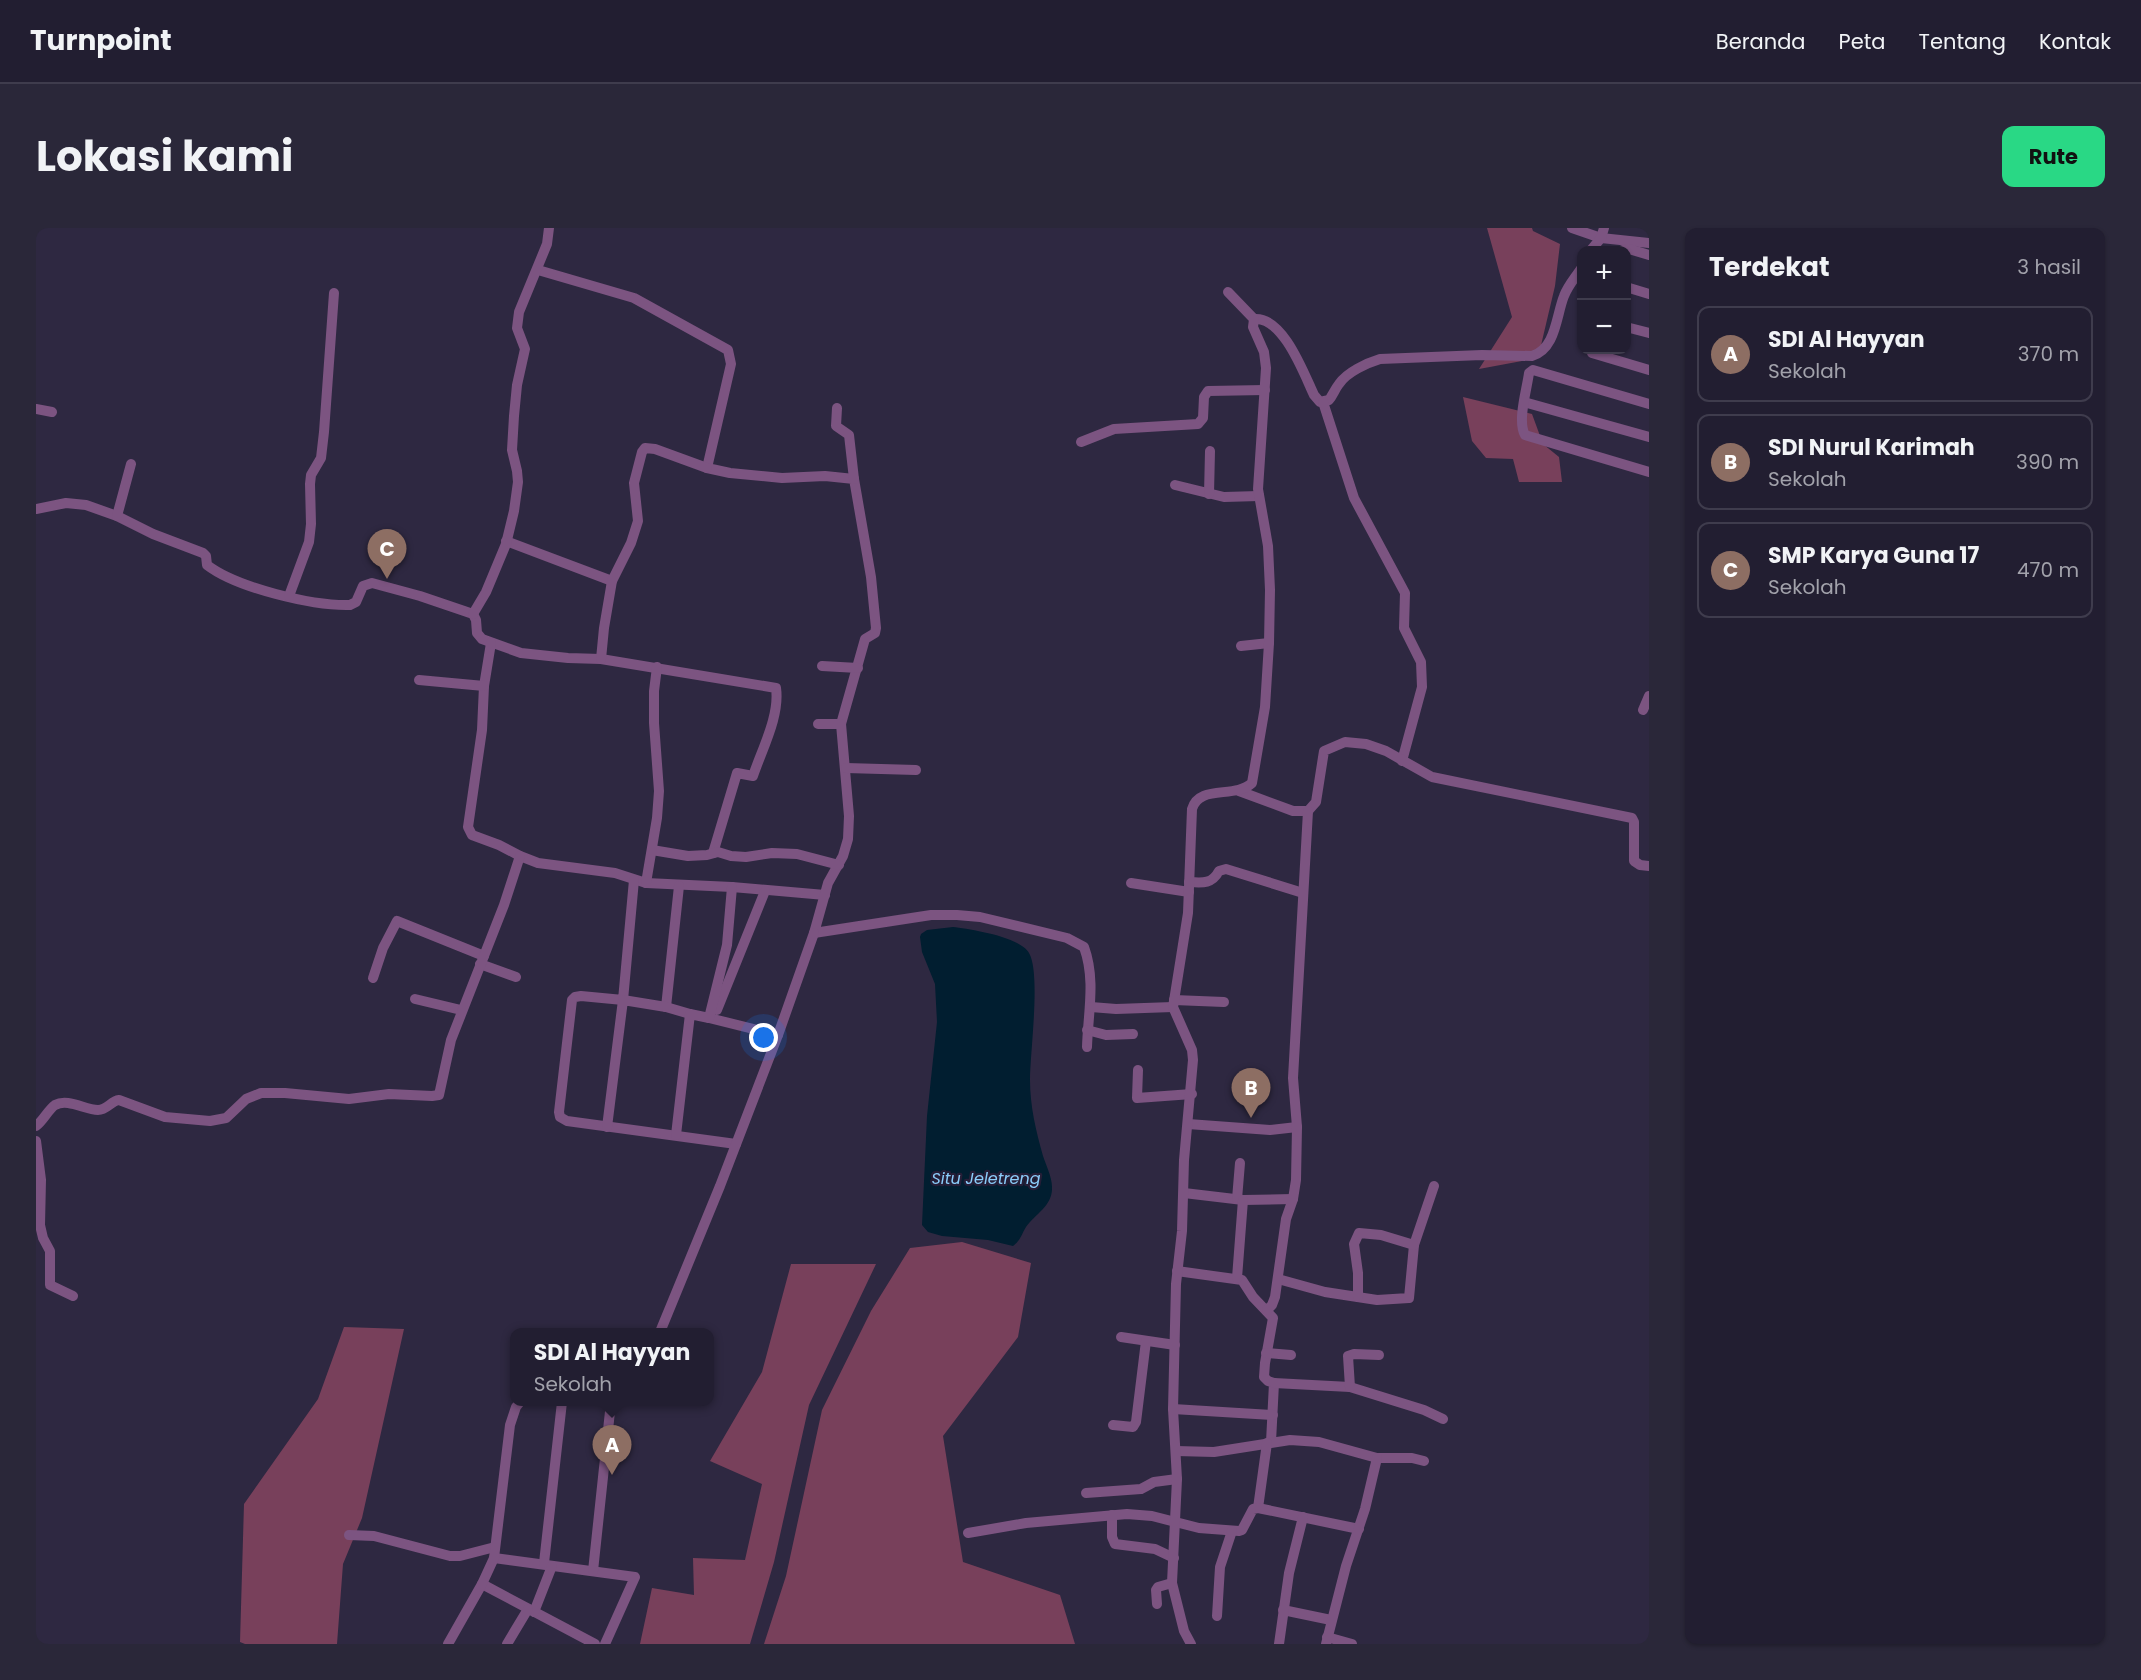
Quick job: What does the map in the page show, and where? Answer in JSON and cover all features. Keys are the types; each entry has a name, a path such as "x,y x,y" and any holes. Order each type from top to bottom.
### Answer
{"street":[{"path":"473,614 486,592 506,542 516,495 517,471 512,439 517,385 525,349 517,328 519,312 547,244 549,228"},
{"path":"1572,228 1649,243"},
{"path":"1594,246 1602,233"},
{"path":"1631,250 1649,255"},
{"path":"538,270 634,298 728,350 731,364 707,468"},
{"path":"1228,292 1254,318 1270,323 1285,337 1314,395 1320,402 1323,402 1329,400 1348,375 1380,359 1539,354 1549,344 1564,294 1577,273"},
{"path":"1631,289 1649,294"},
{"path":"289,596 309,542 310,484 311,475 321,458 323,443 334,294"},
{"path":"1191,1644 1184,1632 1172,1583 1177,1479 1173,1409 1177,1271 1192,1094 1192,1050 1173,1004 1188,913 1194,803 1202,795 1239,791 1248,786 1254,777 1265,707 1270,590 1268,546 1259,496 1266,368 1264,352 1253,327 1254,318"},
{"path":"1631,328 1649,333"},
{"path":"1595,354 1649,370"},
{"path":"1649,404 1533,370 1529,373 1521,420 1525,435 1649,472"},
{"path":"1081,442 1113,429 1198,424 1203,418 1203,397 1208,391 1265,390"},
{"path":"1323,402 1354,498 1405,592 1404,628 1421,662 1422,687 1402,761"},
{"path":"1524,402 1649,437"},
{"path":"662,1328 778,1035 814,933 828,884 839,865 848,838 842,724 865,639 875,633 876,628 868,555 854,479 849,435 837,426 837,408"},
{"path":"36,409 52,412"},
{"path":"602,659 604,628 612,581 631,543 638,521 634,483 645,448 655,449 707,468 730,473 774,478 825,476 854,479"},
{"path":"1209,494 1210,452"},
{"path":"117,516 131,464"},
{"path":"1175,485 1209,494 1238,498 1259,496"},
{"path":"36,509 66,503 80,503 117,516 153,534 203,554 206,556 207,565 230,579 289,596 321,603 350,605 356,602 363,586 372,584 420,596 473,614 478,636 521,653 602,659 776,687 773,718 753,776 737,773 712,853"},
{"path":"506,542 612,581"},
{"path":"491,643 468,827 474,836 538,863 615,873 646,883 732,887 825,896"},
{"path":"1241,646 1269,643"},
{"path":"822,666 858,668"},
{"path":"646,883 659,791 654,723 657,667"},
{"path":"418,680 484,686"},
{"path":"1643,710 1649,696"},
{"path":"818,724 842,724"},
{"path":"1267,1310 1275,1297 1286,1219 1296,1188 1297,1127 1293,1078 1308,811 1317,802 1324,751 1345,742 1366,744 1386,751 1432,777 1632,818 1634,822 1634,861 1640,865 1649,866"},
{"path":"846,768 916,770"},
{"path":"1239,791 1293,811 1308,811"},
{"path":"652,850 688,856 718,852 746,857 797,854 839,865"},
{"path":"36,1126 44,1120 54,1106 63,1103 98,1110 119,1100 165,1117 210,1121 226,1118 246,1099 261,1093 349,1099 389,1094 437,1096 441,1092 451,1040 461,1010 504,905 520,856"},
{"path":"1131,884 1189,887 1210,882 1219,871 1226,869 1303,892"},
{"path":"608,1127 634,880"},
{"path":"666,1007 679,886"},
{"path":"711,1019 727,945 732,887"},
{"path":"711,1019 765,891"},
{"path":"814,933 945,914 980,917 1067,938 1084,947 1088,958 1091,1007 1086,1047"},
{"path":"373,978 383,948 397,921 516,977"},
{"path":"736,1144 567,1121 560,1117 571,1006 575,997 581,996 623,1000 666,1007 778,1035"},
{"path":"414,999 461,1010"},
{"path":"1091,1007 1116,1009 1224,1002"},
{"path":"676,1135 690,1014"},
{"path":"1087,1030 1106,1035 1133,1034"},
{"path":"1138,1070 1137,1098 1192,1094"},
{"path":"1188,1124 1270,1130 1297,1127"},
{"path":"36,1141 41,1180 40,1225 43,1238 50,1251 50,1285 73,1296"},
{"path":"1237,1278 1240,1163"},
{"path":"1278,1280 1325,1292 1377,1300 1409,1298 1414,1245 1434,1186"},
{"path":"1184,1193 1240,1200 1293,1199"},
{"path":"1358,1297 1358,1273 1353,1244 1359,1233 1382,1235 1414,1245"},
{"path":"1177,1271 1242,1280 1253,1297 1267,1310 1273,1321 1266,1353 1264,1377 1268,1381 1350,1387 1424,1410 1443,1419"},
{"path":"1121,1337 1175,1345"},
{"path":"1113,1425 1132,1427 1136,1422 1146,1341"},
{"path":"1266,1353 1291,1355"},
{"path":"1350,1387 1348,1356 1353,1354 1379,1355"},
{"path":"1258,1508 1273,1415 1274,1383"},
{"path":"448,1644 482,1584 495,1552 510,1425 517,1406"},
{"path":"507,1644 531,1611 548,1565 562,1406"},
{"path":"593,1571 610,1406"},
{"path":"1173,1409 1273,1415"},
{"path":"1176,1450 1214,1452 1290,1440 1319,1442 1377,1458 1412,1458 1424,1461"},
{"path":"1352,1644 1326,1641 1377,1458"},
{"path":"1086,1493 1141,1489 1154,1482 1177,1479"},
{"path":"968,1533 1026,1523 1138,1514 1199,1528 1232,1531 1242,1530 1251,1512 1258,1508 1359,1529"},
{"path":"1112,1515 1112,1537 1115,1544 1155,1549 1174,1558"},
{"path":"1279,1644 1289,1574 1303,1517"},
{"path":"1217,1616 1220,1567 1232,1531"},
{"path":"349,1535 374,1536 450,1556 495,1552 548,1565 635,1577 605,1644"},
{"path":"1157,1604 1158,1587 1172,1583"},
{"path":"482,1584 595,1644"},
{"path":"1283,1610 1331,1620"}],"shaded area":[{"path":"1487,228 1532,228 1533,231 1560,244 1555,286 1538,358 1479,369 1512,317"},
{"path":"1463,397 1532,414 1543,444 1559,457 1562,482 1519,482 1513,459 1486,458 1472,441"},
{"path":"962,1242 1031,1263 1018,1337 943,1436 963,1562 1060,1595 1075,1644 764,1644 786,1576 822,1410 871,1311 910,1248"},
{"path":"791,1264 876,1264 809,1405 774,1562 750,1644 640,1644 652,1588 694,1595 693,1558 745,1560 762,1484 710,1461 762,1372"},
{"path":"344,1327 404,1329 362,1518 343,1564 337,1644 245,1644 240,1642 244,1504 318,1399"}],"water":[{"name":"Situ Jeletreng","path":"953,927 1016,942 1029,953 1032,963 1035,995 1031,1099 1038,1137 1050,1175 1052,1194 1047,1205 1030,1222 1013,1246 988,1240 942,1236 928,1232 922,1225 927,1116 937,1022 935,984 922,952 920,937 927,930"}],"place":[{"name":"SMP Karya Guna 17","path":"387,579"},
{"name":"SDI Nurul Karimah","path":"1251,1118"},
{"name":"SDI Al Hayyan","path":"612,1475"}]}
